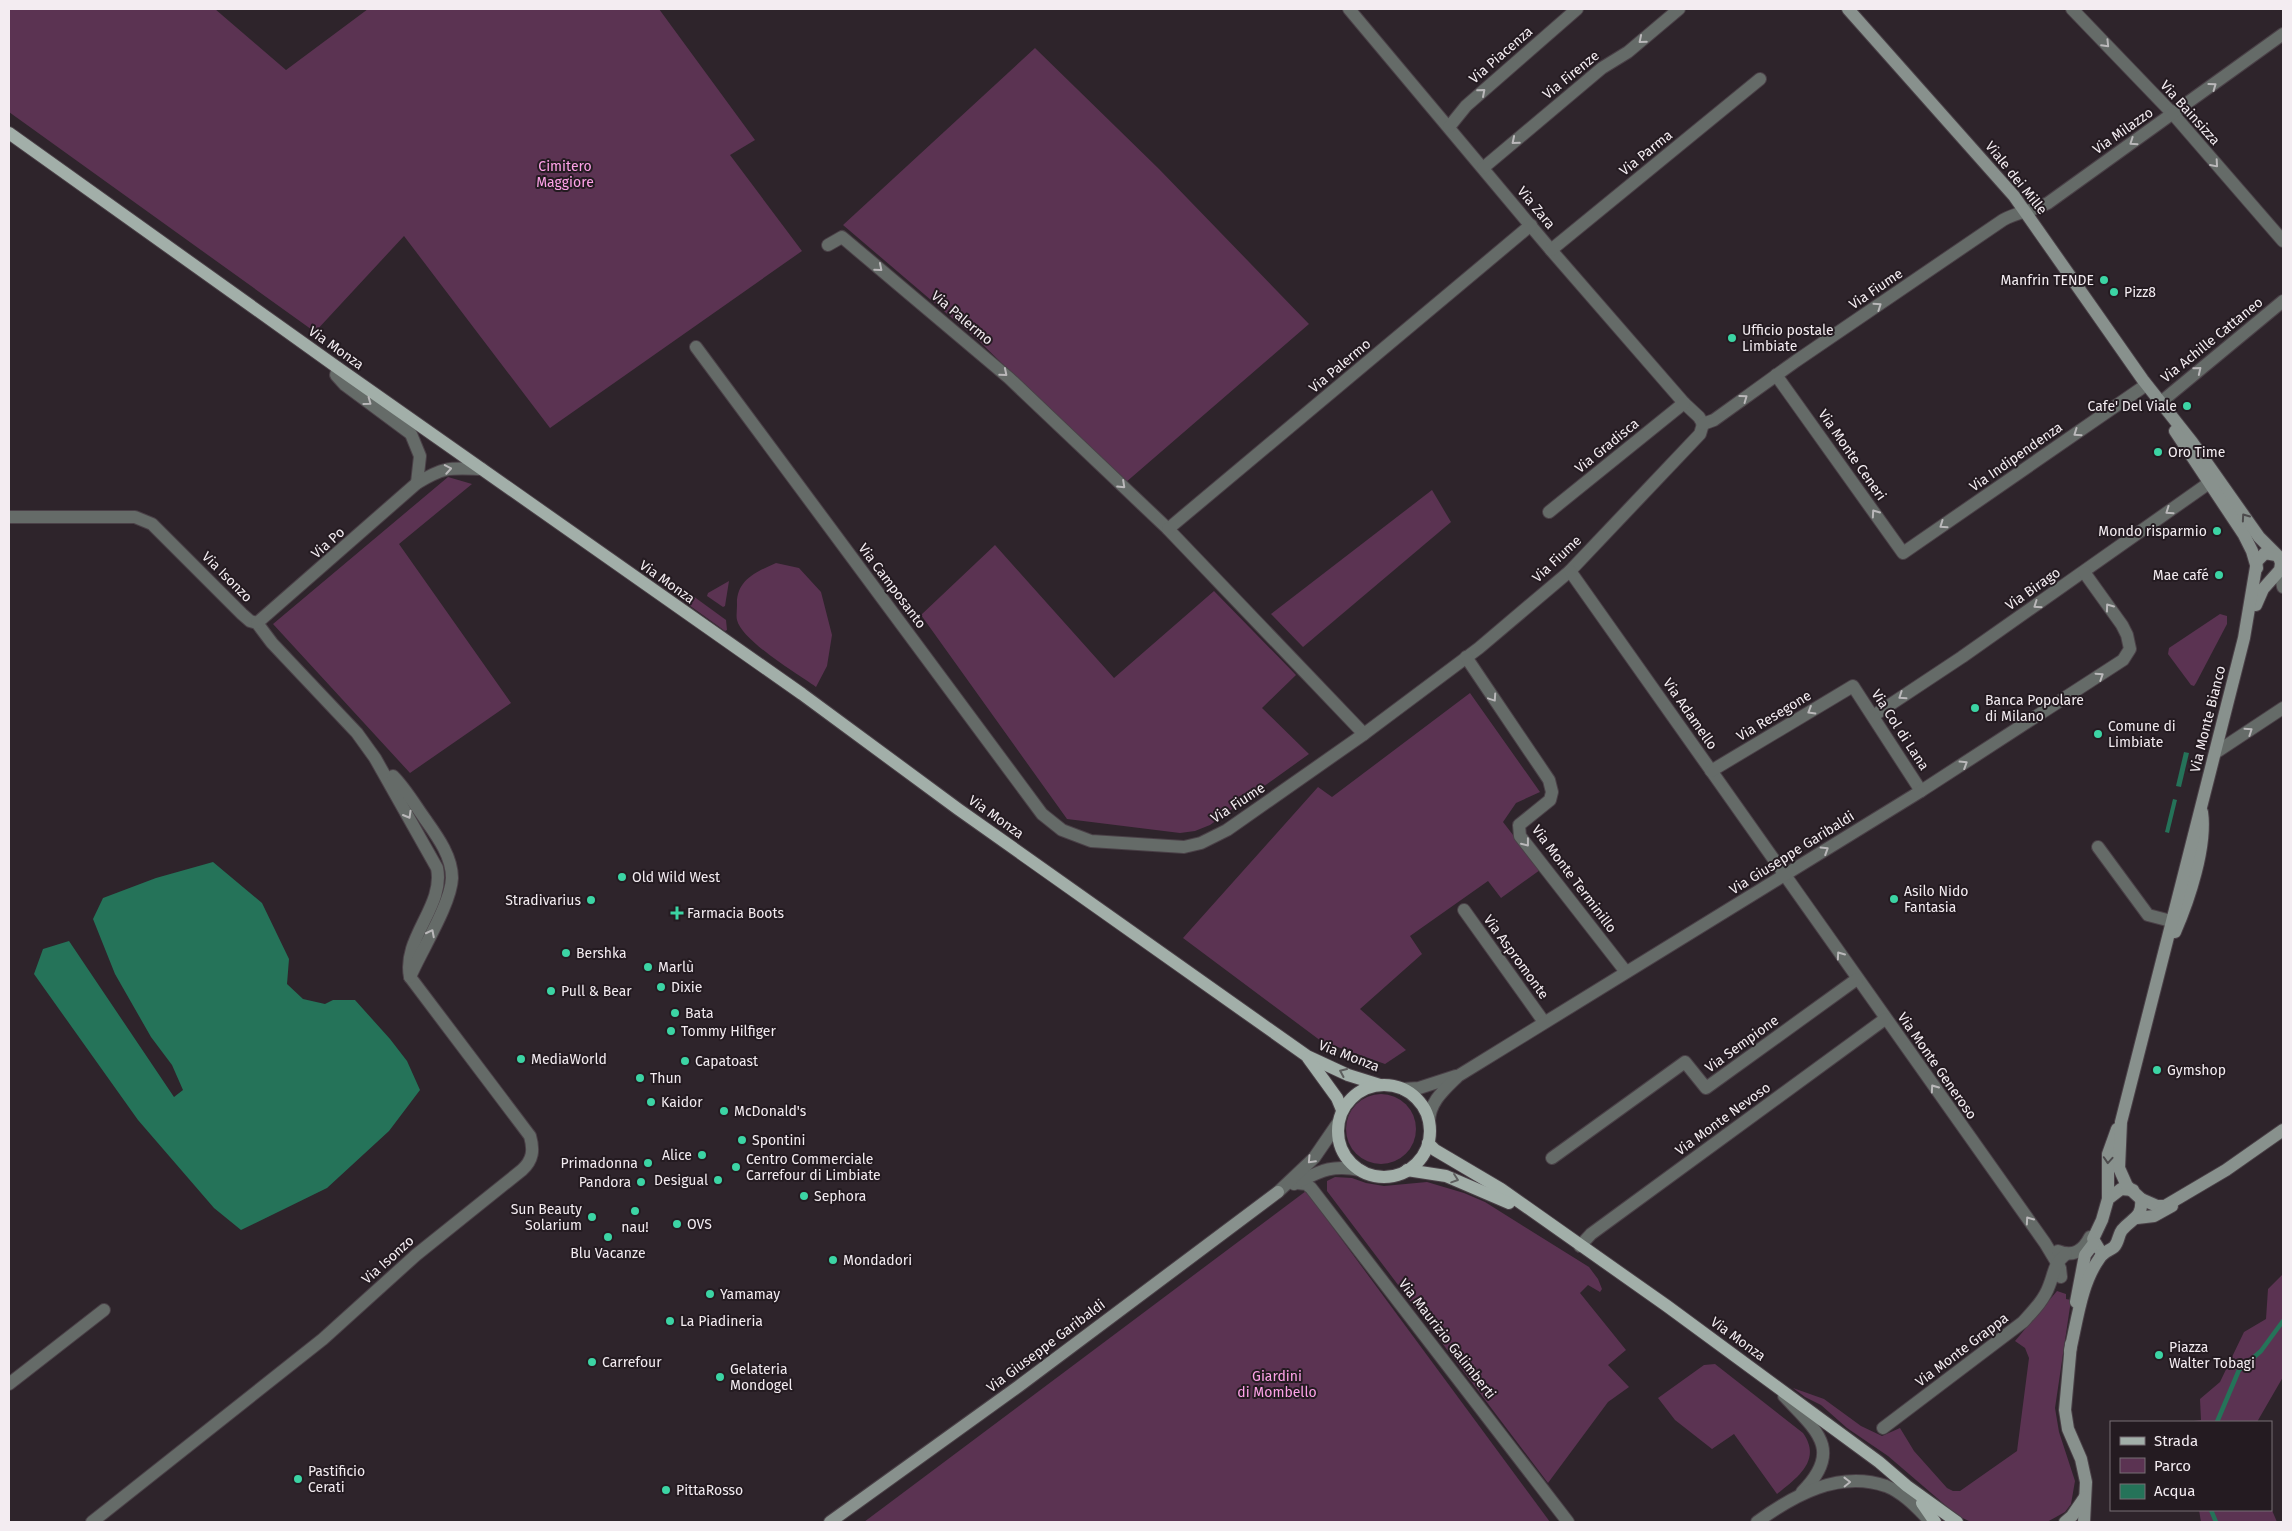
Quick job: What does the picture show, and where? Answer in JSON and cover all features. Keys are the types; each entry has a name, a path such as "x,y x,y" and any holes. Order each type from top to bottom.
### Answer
{"main road":[{"name":"Via Monza","path":"9,133 338,368 802,694 958,809 1307,1056 1348,1075 1380,1085"},
{"name":"Via Monza","path":"1307,1056 1337,1098 1340,1116"},
{"path":"1380,1085 1403,1089 1420,1102 1429,1122 1428,1143 1421,1158 1407,1170 1396,1175 1383,1177 1371,1175 1360,1170 1349,1161 1341,1149 1338,1136 1340,1116 1350,1100 1360,1091 1380,1085"},
{"name":"Via Monza","path":"1428,1143 1435,1150 1501,1189 1546,1223 1766,1378 1880,1462 1907,1486 1957,1522"},
{"name":"Via Monza","path":"1407,1170 1446,1176 1465,1182 1546,1223"},
{"name":"Via Monza","path":"1907,1486 1935,1522"}],"street":[{"name":"Via Zara","path":"1349,9 1551,250 1684,403 1699,417 1703,424"},
{"name":"Via Piacenza","path":"1449,127 1466,106 1577,9"},
{"name":"Via Firenze","path":"1483,168 1602,68 1628,52 1679,9"},
{"name":"Viale dei Mille","path":"1848,9 2027,212 2145,383 2249,544 2257,566"},
{"name":"Via Bainsizza","path":"2072,9 2173,114 2283,241"},
{"name":"Via Milazzo","path":"2027,212 2048,203 2283,34"},
{"name":"Via Parma","path":"1551,250 1760,79"},
{"name":"Via Fiume","path":"1071,835 1091,841 1184,847 1202,843 1227,830 1364,734 1466,658 1570,570 1700,434 1703,424 1714,420 1776,375 2003,220 2014,214 2027,212"},
{"name":"Via Palermo","path":"1168,529 1531,225"},
{"name":"Via Palermo","path":"828,245 842,237 1009,378 1168,529 1364,734"},
{"name":"Via Achille Cattaneo","path":"2161,402 2283,301"},
{"name":"Via Camposanto","path":"696,347 1042,814 1056,826 1071,835"},
{"path":"338,368 336,375 345,385 411,434 420,456 417,483"},
{"name":"Via Monte Ceneri","path":"1776,375 1903,553"},
{"name":"Viale dei Mille","path":"2145,383 2192,442 2279,563"},
{"name":"Via Indipendenza","path":"1903,553 2145,383"},
{"name":"Via Gradisca","path":"1549,512 1684,403"},
{"name":"Via Po","path":"257,623 417,483 438,471 449,468 482,469"},
{"name":"Via Birago","path":"1873,716 2084,572 2209,483"},
{"name":"Via Isonzo","path":"9,517 135,517 144,519 159,530 242,614 250,621 257,623 272,644 357,733 415,827 438,874 438,887 410,954 408,966 410,977 530,1136 533,1146 532,1156 528,1165 416,1255 323,1339 92,1522"},
{"path":"2244,638 2258,559 2263,554 2270,552 2279,563 2283,587"},
{"path":"2257,566 2262,575 2279,563"},
{"path":"2244,638 2260,595 2279,563"},
{"name":"Via Adamello","path":"1570,570 1784,875"},
{"name":"Via Giuseppe Garibaldi","path":"1403,1089 1419,1088 1458,1076 1921,791 2123,660 2128,654 2130,645 2122,625 2084,572"},
{"name":"Via Monte Bianco","path":"2137,1195 2123,1181 2119,1168 2121,1122 2244,638"},
{"name":"Via Monte Terminillo","path":"1466,658 1549,780 1552,792 1550,800 1519,824 1520,836 1626,972"},
{"name":"Via Resegone","path":"1711,771 1853,686"},
{"name":"Via Col di Lana","path":"1853,686 1921,791"},
{"path":"2215,753 2283,708"},
{"name":"Via Monte Bianco","path":"2164,958 2184,911 2202,842 2204,830 2201,808"},
{"path":"2098,847 2148,915 2172,921"},
{"name":"Via Monte Generoso","path":"1784,875 2045,1243 2061,1258 2061,1277"},
{"name":"Via Aspromonte","path":"1464,910 1544,1022"},
{"name":"Via Sempione","path":"1552,1158 1685,1062 1706,1088 1857,979"},
{"name":"Via Monte Nevoso","path":"1580,1246 1591,1234 1885,1019"},
{"name":"Via Giuseppe Garibaldi","path":"1429,1122 1429,1113 1435,1101 1458,1076"},
{"name":"Via Giuseppe Garibaldi","path":"830,1522 1019,1386 1278,1192 1314,1158 1340,1116"},
{"name":"Via Monte Bianco","path":"2094,1243 2096,1230 2101,1223 2108,1199 2108,1154 2113,1137 2121,1122"},
{"path":"2108,1199 2121,1189 2157,1206 2165,1206 2181,1198 2283,1130"},
{"name":"Via Giuseppe Garibaldi","path":"1278,1192 1310,1175 1330,1168 1343,1166 1360,1170"},
{"name":"Via Maurizio Galimberti","path":"1297,1183 1306,1184 1311,1188 1568,1522"},
{"path":"2070,1351 2090,1276 2098,1260 2115,1245 2122,1229 2137,1218 2140,1212 2137,1195"},
{"path":"2137,1218 2154,1216 2165,1212 2181,1198"},
{"path":"2061,1258 2082,1249 2096,1230"},
{"path":"2084,1522 2087,1490 2085,1474 2068,1429 2065,1410 2078,1284 2085,1255 2094,1243 2096,1248 2106,1251"},
{"name":"Via Monte Grappa","path":"1884,1428 2023,1322 2040,1303 2061,1258"},
{"path":"2061,1277 2078,1284"},
{"name":"Via Monte Grappa","path":"2049,1286 2061,1277"},
{"path":"9,1384 104,1310"},
{"path":"1757,1522 1800,1494 1811,1483 1821,1467 1823,1457 1821,1439 1815,1429 1766,1378"},
{"path":"1800,1494 1840,1482 1862,1482 1886,1486 1909,1500 1931,1522"},
{"path":"2065,1522 2080,1505 2087,1490"}],"green space":[{"name":"Cimitero Maggiore","path":"9,9 215,9 286,70 368,9 659,9 755,140 730,155 802,251 550,428 404,236 315,332 9,112"},
{"path":"1035,48 1159,169 1309,324 1125,483 979,341 843,225"},
{"path":"448,477 472,484 399,544 511,703 410,773 273,624"},
{"path":"1432,490 1451,522 1303,647 1271,614"},
{"path":"995,545 1114,678 1214,591 1296,675 1262,708 1309,754 1210,825 1195,831 1180,833 1067,819 921,615"},
{"path":"776,563 799,568 821,592 832,635 827,666 816,687 759,647 749,638 737,620 738,596 744,583 761,570"},
{"path":"729,581 725,606 723,607 707,596 708,593"},
{"path":"693,596 726,620 727,630 725,631 682,600"},
{"path":"2220,614 2227,616 2227,624 2196,683 2194,686 2191,685 2168,654 2169,648"},
{"path":"1470,693 1540,792 1516,803 1503,822 1540,870 1501,898 1488,881 1410,936 1422,954 1360,1009 1406,1050 1385,1064 1321,1041 1183,938 1318,787 1332,797"},
{"path":"1381,1094 1400,1100 1410,1110 1416,1129 1410,1148 1400,1158 1381,1164 1362,1158 1352,1148 1346,1129 1352,1110 1362,1100"},
{"path":"1335,1177 1352,1178 1384,1186 1427,1182 1464,1193 1485,1202 1589,1267 1598,1279 1602,1289 1600,1292 1588,1285 1580,1293 1626,1350 1608,1365 1629,1387 1608,1402 1548,1483 1327,1191 1327,1181"},
{"name":"Giardini di Mombello","path":"1306,1191 1550,1522 864,1522"},
{"path":"2283,1274 2283,1377 2258,1421 2194,1421 2201,1420 2200,1399 2220,1382 2244,1332 2266,1319 2268,1289"},
{"path":"2057,1291 2066,1294 2066,1299 2071,1300 2055,1408 2059,1432 2075,1481 2071,1504 2065,1512 2047,1522 1981,1522 1969,1521 1958,1516 1888,1456 1847,1428 1821,1405 1793,1388 1824,1399 1861,1426 1882,1436 1900,1428 1914,1451 1947,1488 1953,1491 1960,1491 2017,1451 2029,1358 2025,1348 2015,1341"},
{"path":"1715,1364 1803,1433 1808,1443 1809,1460 1805,1467 1793,1481 1777,1494 1734,1434 1712,1449 1675,1420 1658,1398 1704,1365"},
{"path":"2272,1510 2277,1522 2201,1522 2199,1511"}],"water":[{"path":"2184,752 2189,753 2181,787 2176,786"},
{"path":"2173,799 2177,800 2169,833 2165,832"},
{"path":"213,862 262,903 289,959 287,984 303,999 325,1004 333,1000 355,1000 407,1061 420,1090 389,1131 327,1188 241,1230 214,1208 138,1120 34,974 43,949 69,941 174,1097 183,1090 172,1065 151,1037 115,974 93,919 103,898 156,878"}],"waterway":[{"path":"2217,1421 2239,1370 2261,1351 2283,1321"},
{"path":"2211,1511 2216,1522"}],"place":[{"name":"Manfrin TENDE","path":"2104,280"},
{"name":"Pizz8","path":"2114,292"},
{"name":"Ufficio postale Limbiate","path":"1732,338"},
{"name":"Cafe' Del Viale","path":"2187,406"},
{"name":"Oro Time","path":"2158,452"},
{"name":"Mondo risparmio","path":"2217,531"},
{"name":"Mae café","path":"2219,575"},
{"name":"Banca Popolare di Milano","path":"1975,708"},
{"name":"Comune di Limbiate","path":"2098,734"},
{"name":"Old Wild West","path":"622,877"},
{"name":"Asilo Nido Fantasia","path":"1894,899"},
{"name":"Stradivarius","path":"591,900"},
{"name":"Farmacia Boots","path":"677,913"},
{"name":"Bershka","path":"566,953"},
{"name":"Marlù","path":"648,967"},
{"name":"Dixie","path":"661,987"},
{"name":"Pull & Bear","path":"551,991"},
{"name":"Bata","path":"675,1013"},
{"name":"Tommy Hilfiger","path":"671,1031"},
{"name":"MediaWorld","path":"521,1059"},
{"name":"Capatoast","path":"685,1061"},
{"name":"Gymshop","path":"2157,1070"},
{"name":"Thun","path":"640,1078"},
{"name":"Kaidor","path":"651,1102"},
{"name":"McDonald's","path":"724,1111"},
{"name":"Spontini","path":"742,1140"},
{"name":"Alice","path":"702,1155"},
{"name":"Primadonna","path":"648,1163"},
{"name":"Centro Commerciale Carrefour di Limbiate","path":"736,1167"},
{"name":"Desigual","path":"718,1180"},
{"name":"Pandora","path":"641,1182"},
{"name":"Sephora","path":"804,1196"},
{"name":"nau!","path":"635,1211"},
{"name":"Sun Beauty Solarium","path":"592,1217"},
{"name":"OVS","path":"677,1224"},
{"name":"Blu Vacanze","path":"608,1237"},
{"name":"Mondadori","path":"833,1260"},
{"name":"Yamamay","path":"710,1294"},
{"name":"La Piadineria","path":"670,1321"},
{"name":"Piazza Walter Tobagi","path":"2159,1355"},
{"name":"Carrefour","path":"592,1362"},
{"name":"Gelateria Mondogel","path":"720,1377"},
{"name":"Pastificio Cerati","path":"298,1479"},
{"name":"PittaRosso","path":"666,1490"}]}
